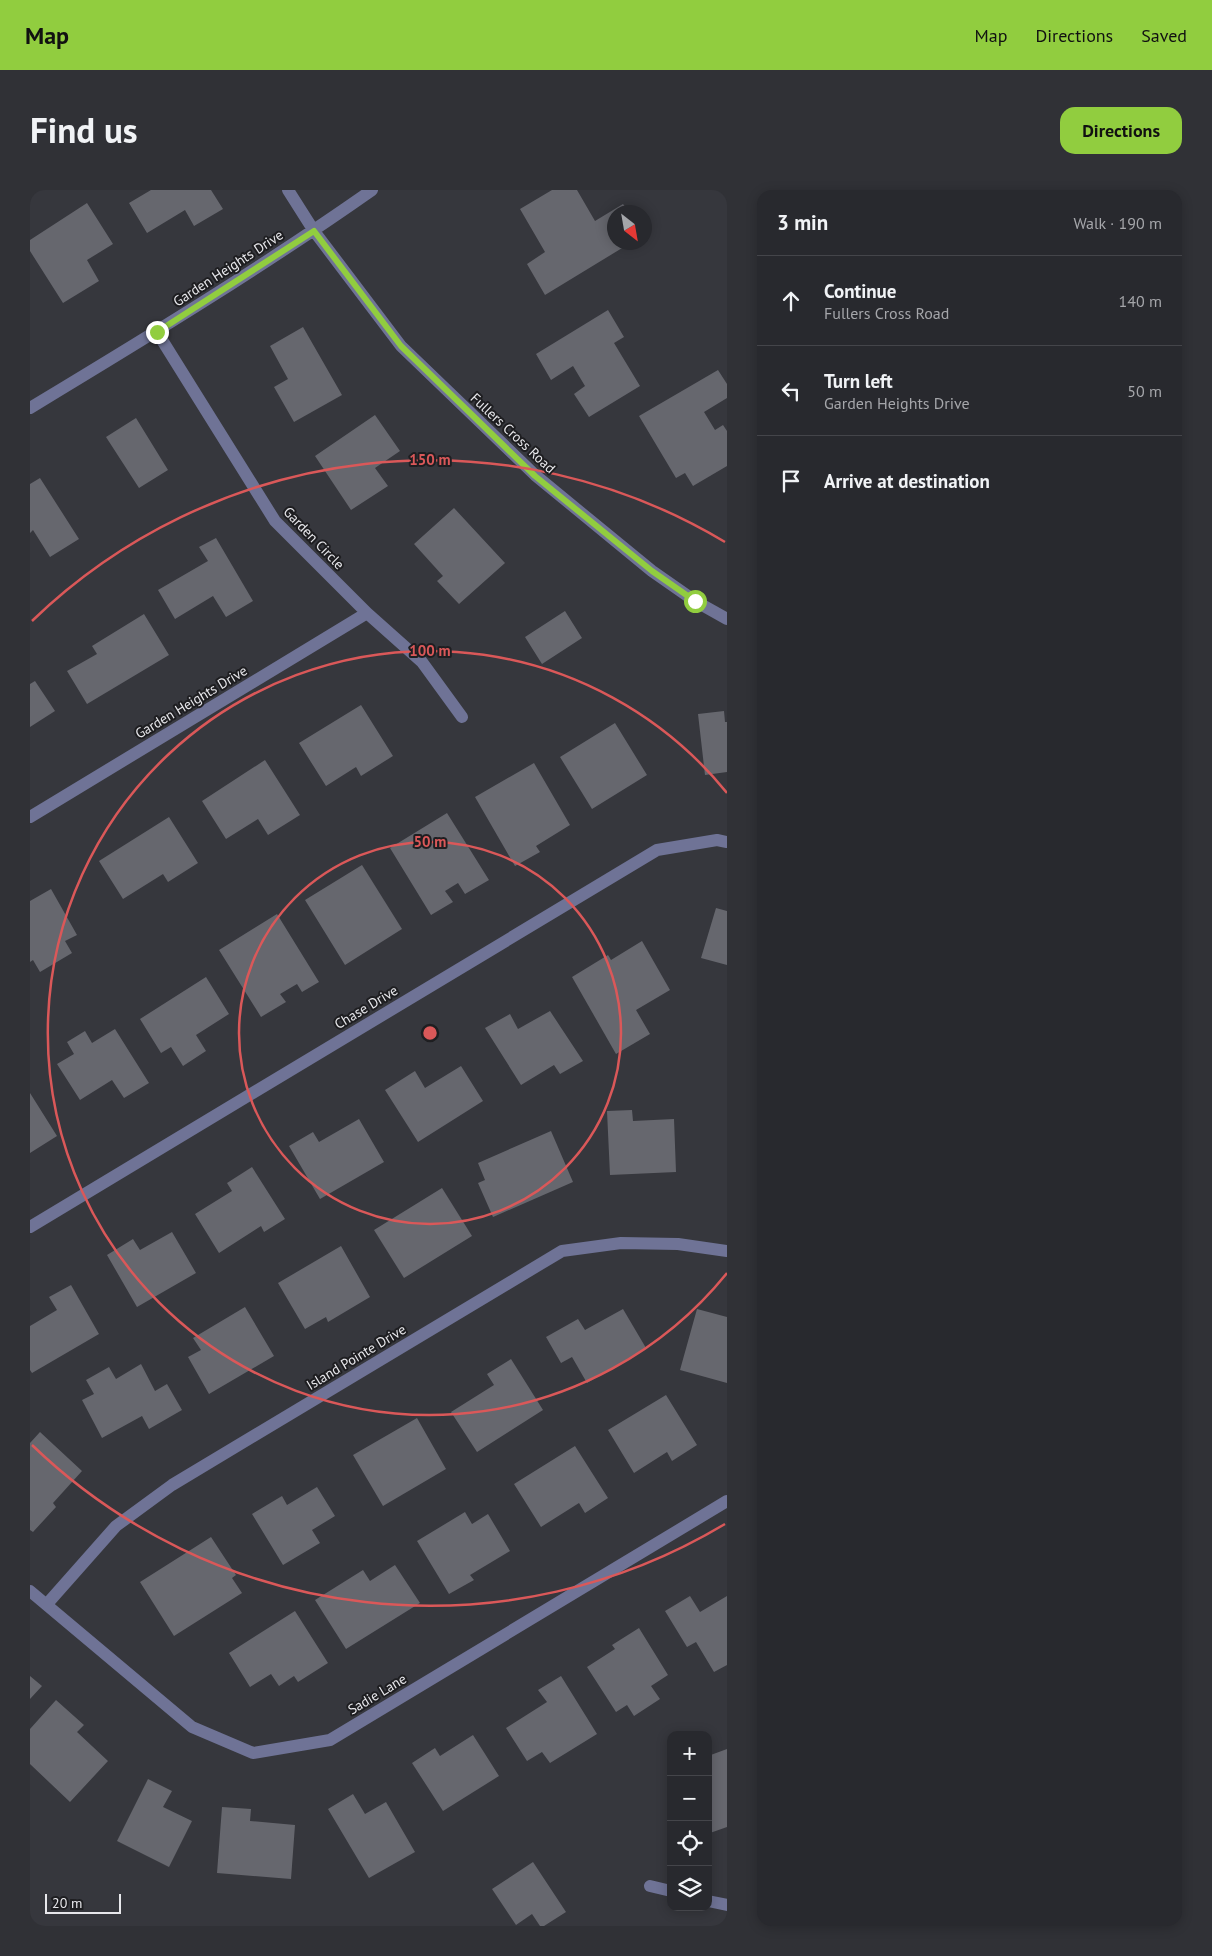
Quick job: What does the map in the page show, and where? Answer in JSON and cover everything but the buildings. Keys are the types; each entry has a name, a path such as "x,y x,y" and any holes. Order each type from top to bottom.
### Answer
{"street":[{"name":"Fullers Cross Road","path":"288,190 314,231 401,346 535,476 652,571 695,601 727,619"},
{"name":"Garden Heights Drive","path":"30,408 157,332 314,231 372,190"},
{"name":"Garden Circle","path":"157,332 274,521 368,613 422,662 462,717"},
{"name":"Garden Heights Drive","path":"30,817 368,613"},
{"name":"Chase Drive","path":"30,1227 657,850 717,840 727,842"},
{"name":"Island Pointe Drive","path":"47,1604 116,1526 172,1485 562,1251 621,1243 678,1244 727,1251"},
{"name":"Sadie Lane","path":"47,1604 192,1727 253,1753 330,1740 727,1501"},
{"path":"30,1591 47,1604"},
{"path":"650,1886 667,1890"},
{"path":"712,1901 727,1905"}],"route":[{"path":"157,332 314,231 401,346 535,476 652,571 695,601"}]}
